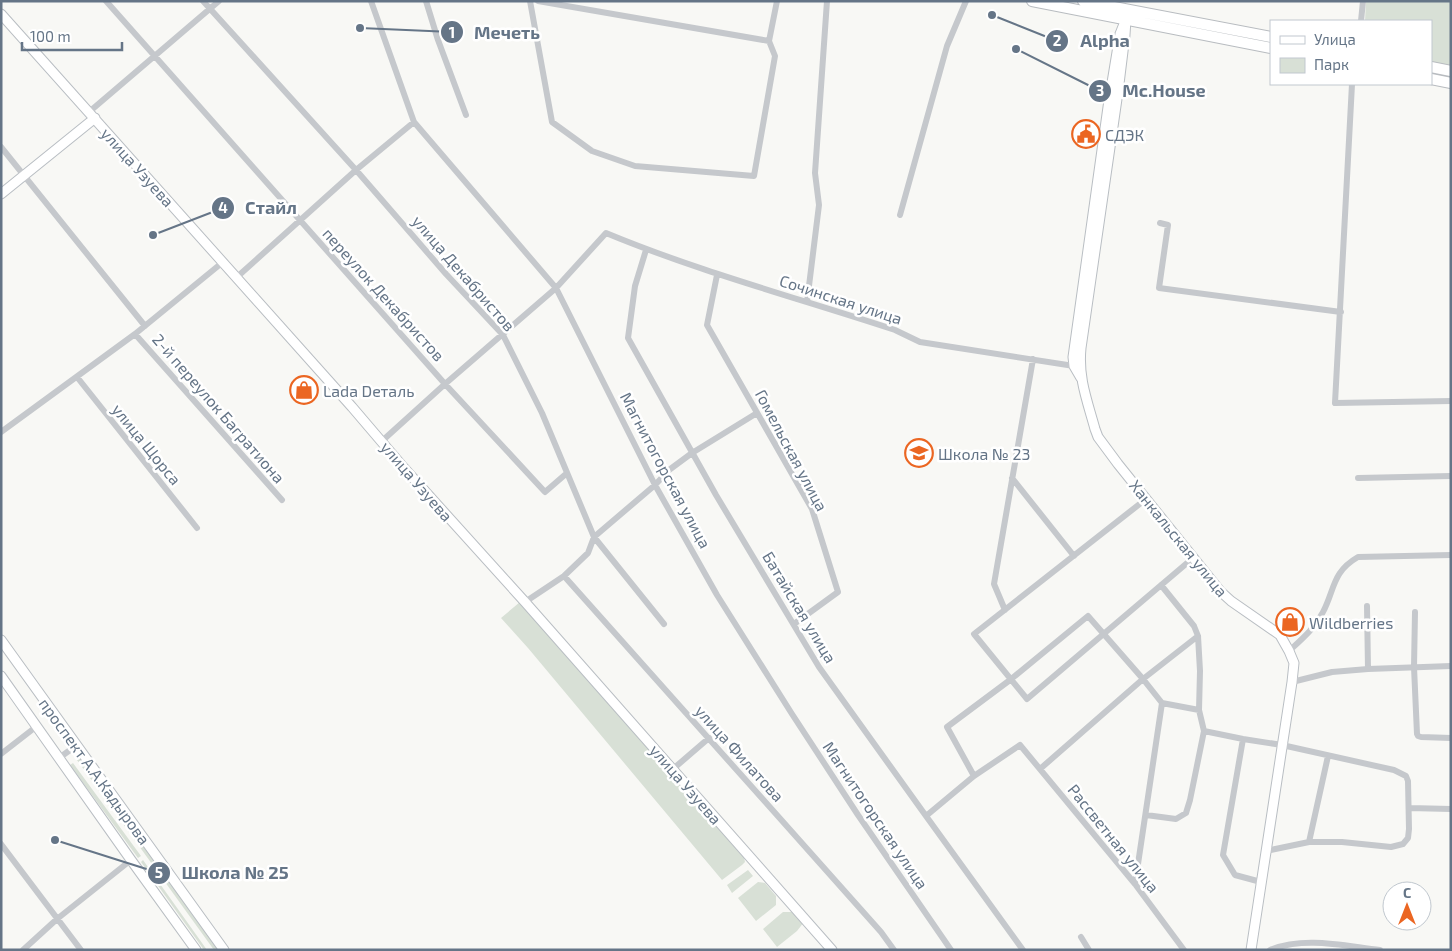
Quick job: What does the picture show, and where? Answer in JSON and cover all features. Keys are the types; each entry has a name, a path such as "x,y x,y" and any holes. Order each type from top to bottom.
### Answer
{"main road":[{"path":"1032,1 1127,10 1270,48"},
{"path":"1083,1 1270,37"},
{"path":"1432,67 1451,71"},
{"path":"1432,79 1451,83"}],"street":[{"name":"переулок Декабристов","path":"106,1 445,384 545,492 567,473"},
{"name":"улица Декабристов","path":"203,1 356,170 446,274 503,335 542,413 594,537 664,624"},
{"path":"1,194 219,1"},
{"name":"Магнитогорская улица","path":"371,1 414,122 556,288 656,485 717,595 858,815 951,950"},
{"path":"426,1 438,40 466,115"},
{"path":"530,1 552,122 592,151 635,166 754,176 775,56 769,41 777,1"},
{"path":"538,1 769,41"},
{"path":"807,302 819,205 815,173 826,1"},
{"path":"900,215 947,46 966,1"},
{"path":"1361,20 1363,1"},
{"path":"1074,366 1073,357 1079,307 1108,107 1120,34 1127,10"},
{"name":"Ханкальская улица","path":"1127,10 1119,84 1080,363 1081,378 1098,437 1220,591 1230,601 1280,635 1294,663 1251,950"},
{"name":"улица Узуева","path":"1,14 404,468 526,602 832,950"},
{"path":"1352,85 1335,403 1451,401"},
{"path":"237,278 356,170 414,122"},
{"path":"1,147 145,326"},
{"path":"1160,223 1168,225 1159,288 1341,312"},
{"name":"Сочинская улица","path":"556,288 606,233 646,250 717,275 895,330 920,342 1074,366"},
{"name":"Батайская улица","path":"646,250 635,286 628,338 716,495 819,667 1023,950"},
{"path":"1,432 135,334 223,262"},
{"name":"Гомельская улица","path":"717,275 707,325 812,509 838,592 794,624"},
{"path":"382,441 556,288"},
{"name":"2-й переулок Багратиона","path":"135,334 282,500"},
{"path":"1005,610 994,584 1033,359"},
{"name":"Ханкальская улица","path":"1074,366 1081,378"},
{"name":"улица Щорса","path":"77,377 197,528"},
{"path":"526,602 564,576 588,553 594,537 656,485 669,470 692,452 757,413"},
{"path":"1358,478 1451,476"},
{"path":"1012,478 1074,556"},
{"path":"1146,499 974,634 1010,680 1026,699 1193,558"},
{"path":"1289,651 1312,630 1323,612 1338,576 1348,563 1358,557 1451,555"},
{"name":"улица Филатова","path":"564,576 881,932 894,950"},
{"path":"1146,815 1176,819 1186,813 1204,731 1199,710 1200,671 1198,636 1194,626 1161,585"},
{"path":"1368,606 1368,669"},
{"path":"1416,612 1414,667 1417,734 1418,736 1451,738"},
{"path":"926,816 974,776 947,727 1010,680 1088,616 1162,703 1199,710"},
{"path":"1040,769 1143,679 1198,636"},
{"name":"проспект А.А.Кадырова","path":"1,640 224,950"},
{"path":"1292,682 1332,672 1451,666"},
{"name":"проспект А.А.Кадырова","path":"1,676 196,950"},
{"path":"1135,884 1162,703"},
{"path":"1,754 37,726"},
{"path":"1204,731 1282,745 1401,773 1406,776 1408,781 1409,808 1408,838 1403,844 1391,847 1342,842 1309,842 1266,851"},
{"path":"673,769 709,738"},
{"path":"1243,739 1223,855 1236,875 1261,882"},
{"path":"59,758 77,745"},
{"name":"Рассветная улица","path":"974,776 1020,745 1135,884 1184,950"},
{"path":"1309,842 1328,756"},
{"path":"1409,808 1451,809"},
{"path":"1,844 81,950"},
{"path":"23,950 57,919 131,860"},
{"path":"1081,937 1090,950"},
{"path":"1270,950 1283,945 1304,942 1380,950"}],"green space":[{"path":"1366,1 1451,1 1451,68 1432,64 1432,20 1365,20"},
{"path":"520,602 743,852 745,862 742,865 722,880 501,618"},
{"path":"80,758 218,950 214,950 77,760"},
{"path":"73,763 141,856 138,858 70,765"},
{"path":"143,860 207,950 204,950 141,862"},
{"path":"748,870 753,876 732,893 727,885"},
{"path":"758,882 765,883 776,896 776,905 756,921 738,898"},
{"path":"783,912 795,912 804,922 797,931 777,947 763,929"}],"place":[{"name":"Alpha","path":"992,15"},
{"name":"Мечеть","path":"360,28"},
{"name":"Mc.House","path":"1016,49"},
{"name":"СДЭК","path":"1086,134"},
{"name":"Стайл","path":"153,235"},
{"name":"Lada Dеталь","path":"304,390"},
{"name":"Школа № 23","path":"919,453"},
{"name":"Wildberries","path":"1290,622"},
{"name":"Школа № 25","path":"55,840"}]}
